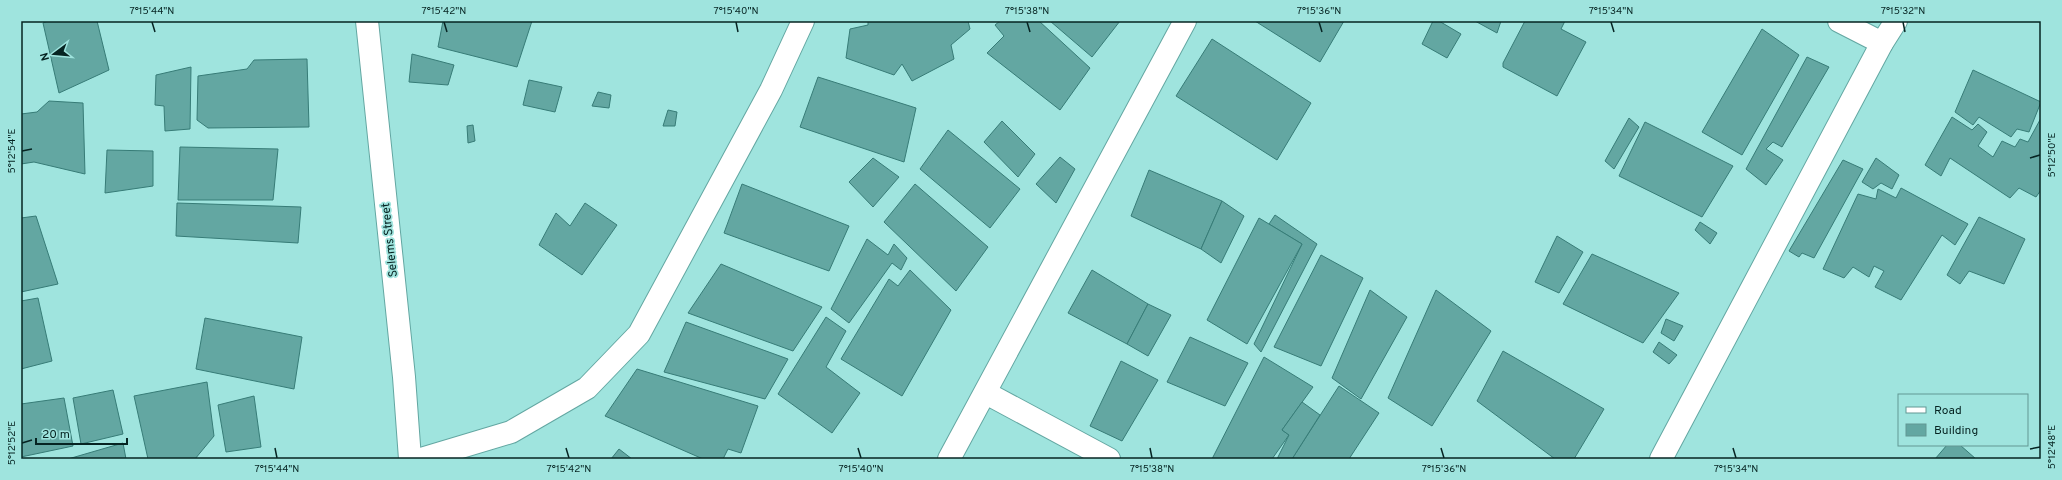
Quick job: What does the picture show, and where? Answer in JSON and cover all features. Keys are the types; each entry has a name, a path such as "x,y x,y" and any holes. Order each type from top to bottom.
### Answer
{"street":[{"name":"Selems Street","path":"366,21 404,377 410,459"},
{"path":"421,459 511,432 518,428 587,388 639,334 771,90 803,21"},
{"path":"949,459 1139,102 1184,21"},
{"path":"1839,21 1882,43"},
{"path":"1661,459 1882,43 1896,21"},
{"path":"986,392 1108,459"}],"building":[{"path":"48,21 97,21 109,70 59,93 43,23"},
{"path":"443,21 532,21 517,67 438,47"},
{"path":"868,21 968,21 970,29 951,45 954,59 912,81 902,64 894,75 846,58 850,29 868,25"},
{"path":"1000,21 1039,21 1090,68 1060,110 987,53 1004,36 995,25"},
{"path":"1050,21 1120,21 1092,57"},
{"path":"1255,21 1344,21 1320,62"},
{"path":"1433,21 1439,21 1461,34 1447,58 1422,44"},
{"path":"1475,21 1501,21 1497,33"},
{"path":"1525,21 1565,21 1561,29 1586,42 1557,96 1503,67 1503,63"},
{"path":"1762,29 1799,55 1742,155 1702,132"},
{"path":"1212,39 1311,103 1277,160 1176,96"},
{"path":"412,54 454,65 448,85 409,82"},
{"path":"1807,57 1829,67 1782,147 1773,142 1766,149 1783,160 1766,185 1746,169"},
{"path":"307,59 309,127 208,128 197,120 198,76 247,69 254,60"},
{"path":"191,67 190,129 165,131 164,106 155,105 156,75"},
{"path":"1973,70 2041,102 2029,132 2017,129 2011,137 1979,117 1973,125 1955,112"},
{"path":"818,77 916,108 904,162 800,127"},
{"path":"529,80 562,87 555,112 523,105"},
{"path":"598,92 611,95 609,108 592,106"},
{"path":"49,101 83,103 85,174 34,162 21,164 21,114 37,112"},
{"path":"668,110 677,112 675,126 663,126"},
{"path":"1952,117 1972,130 1978,124 1987,132 1978,146 1993,157 2002,141 2015,147 2020,139 2028,142 2041,118 2041,190 2036,197 2019,188 2010,198 1950,158 1941,176 1925,165"},
{"path":"1629,118 1639,127 1614,169 1605,161"},
{"path":"1002,121 1035,154 1018,177 984,142"},
{"path":"1645,122 1733,166 1702,217 1619,176"},
{"path":"473,125 475,141 468,143 467,126"},
{"path":"948,130 1020,189 990,228 920,169"},
{"path":"180,147 278,149 273,200 178,200"},
{"path":"107,150 153,151 153,186 105,193"},
{"path":"1060,157 1075,169 1056,203 1036,184"},
{"path":"873,158 899,177 873,207 849,182"},
{"path":"1876,158 1899,175 1892,189 1881,183 1873,189 1862,182"},
{"path":"1843,160 1863,169 1814,258 1802,253 1799,257 1789,251"},
{"path":"1149,170 1222,201 1201,249 1131,216"},
{"path":"742,184 849,226 829,271 724,233"},
{"path":"915,184 988,247 956,291 884,222"},
{"path":"1901,188 1968,224 1955,245 1942,235 1901,300 1875,287 1884,271 1874,266 1869,277 1853,267 1844,278 1823,269 1858,194 1876,199 1878,189 1896,198"},
{"path":"1222,201 1244,216 1221,263 1201,249"},
{"path":"177,203 301,207 298,243 176,236"},
{"path":"585,203 617,225 582,275 539,245 556,213 570,226"},
{"path":"1275,215 1317,244 1261,352 1254,344 1302,244 1269,224"},
{"path":"36,216 58,284 21,292 21,218"},
{"path":"1979,217 2025,239 2004,284 1969,271 1960,284 1947,275"},
{"path":"1259,218 1302,244 1247,344 1207,320"},
{"path":"1700,222 1717,233 1710,244 1695,230"},
{"path":"1557,236 1583,252 1559,293 1535,282"},
{"path":"867,239 888,255 894,244 907,258 901,270 892,263 849,323 831,309"},
{"path":"1592,254 1679,293 1643,343 1563,304"},
{"path":"1321,255 1363,278 1321,366 1274,347"},
{"path":"721,264 822,307 793,351 688,313"},
{"path":"910,270 951,310 902,396 841,359 889,279 898,286"},
{"path":"1092,270 1148,304 1127,344 1068,313"},
{"path":"1370,290 1407,317 1361,399 1332,378"},
{"path":"1436,290 1491,331 1432,426 1388,398"},
{"path":"38,298 52,361 21,369 21,301"},
{"path":"1148,304 1171,315 1148,356 1127,344"},
{"path":"826,317 846,331 826,367 860,393 832,433 778,394"},
{"path":"205,318 302,337 294,389 196,369"},
{"path":"1666,319 1683,326 1674,341 1661,333"},
{"path":"686,322 788,359 765,399 664,372"},
{"path":"1190,337 1248,363 1225,406 1167,382"},
{"path":"1659,342 1677,355 1669,364 1653,352"},
{"path":"1503,351 1604,409 1574,459 1555,459 1477,401"},
{"path":"1264,357 1313,387 1282,430 1289,435 1272,459 1212,459"},
{"path":"1121,361 1158,380 1122,441 1090,426"},
{"path":"637,369 758,406 741,453 728,449 723,459 703,459 605,416"},
{"path":"207,382 214,436 195,459 148,459 134,396"},
{"path":"1339,386 1379,413 1349,459 1292,459"},
{"path":"113,390 123,434 81,444 73,398"},
{"path":"254,396 261,447 226,452 218,405"},
{"path":"64,398 73,446 21,457 21,404"},
{"path":"1302,402 1320,415 1292,459 1277,459 1289,435 1282,430"},
{"path":"123,443 126,459 68,459"},
{"path":"1946,446 1961,446 1976,459 1935,459"},
{"path":"619,449 632,459 611,459"}]}
